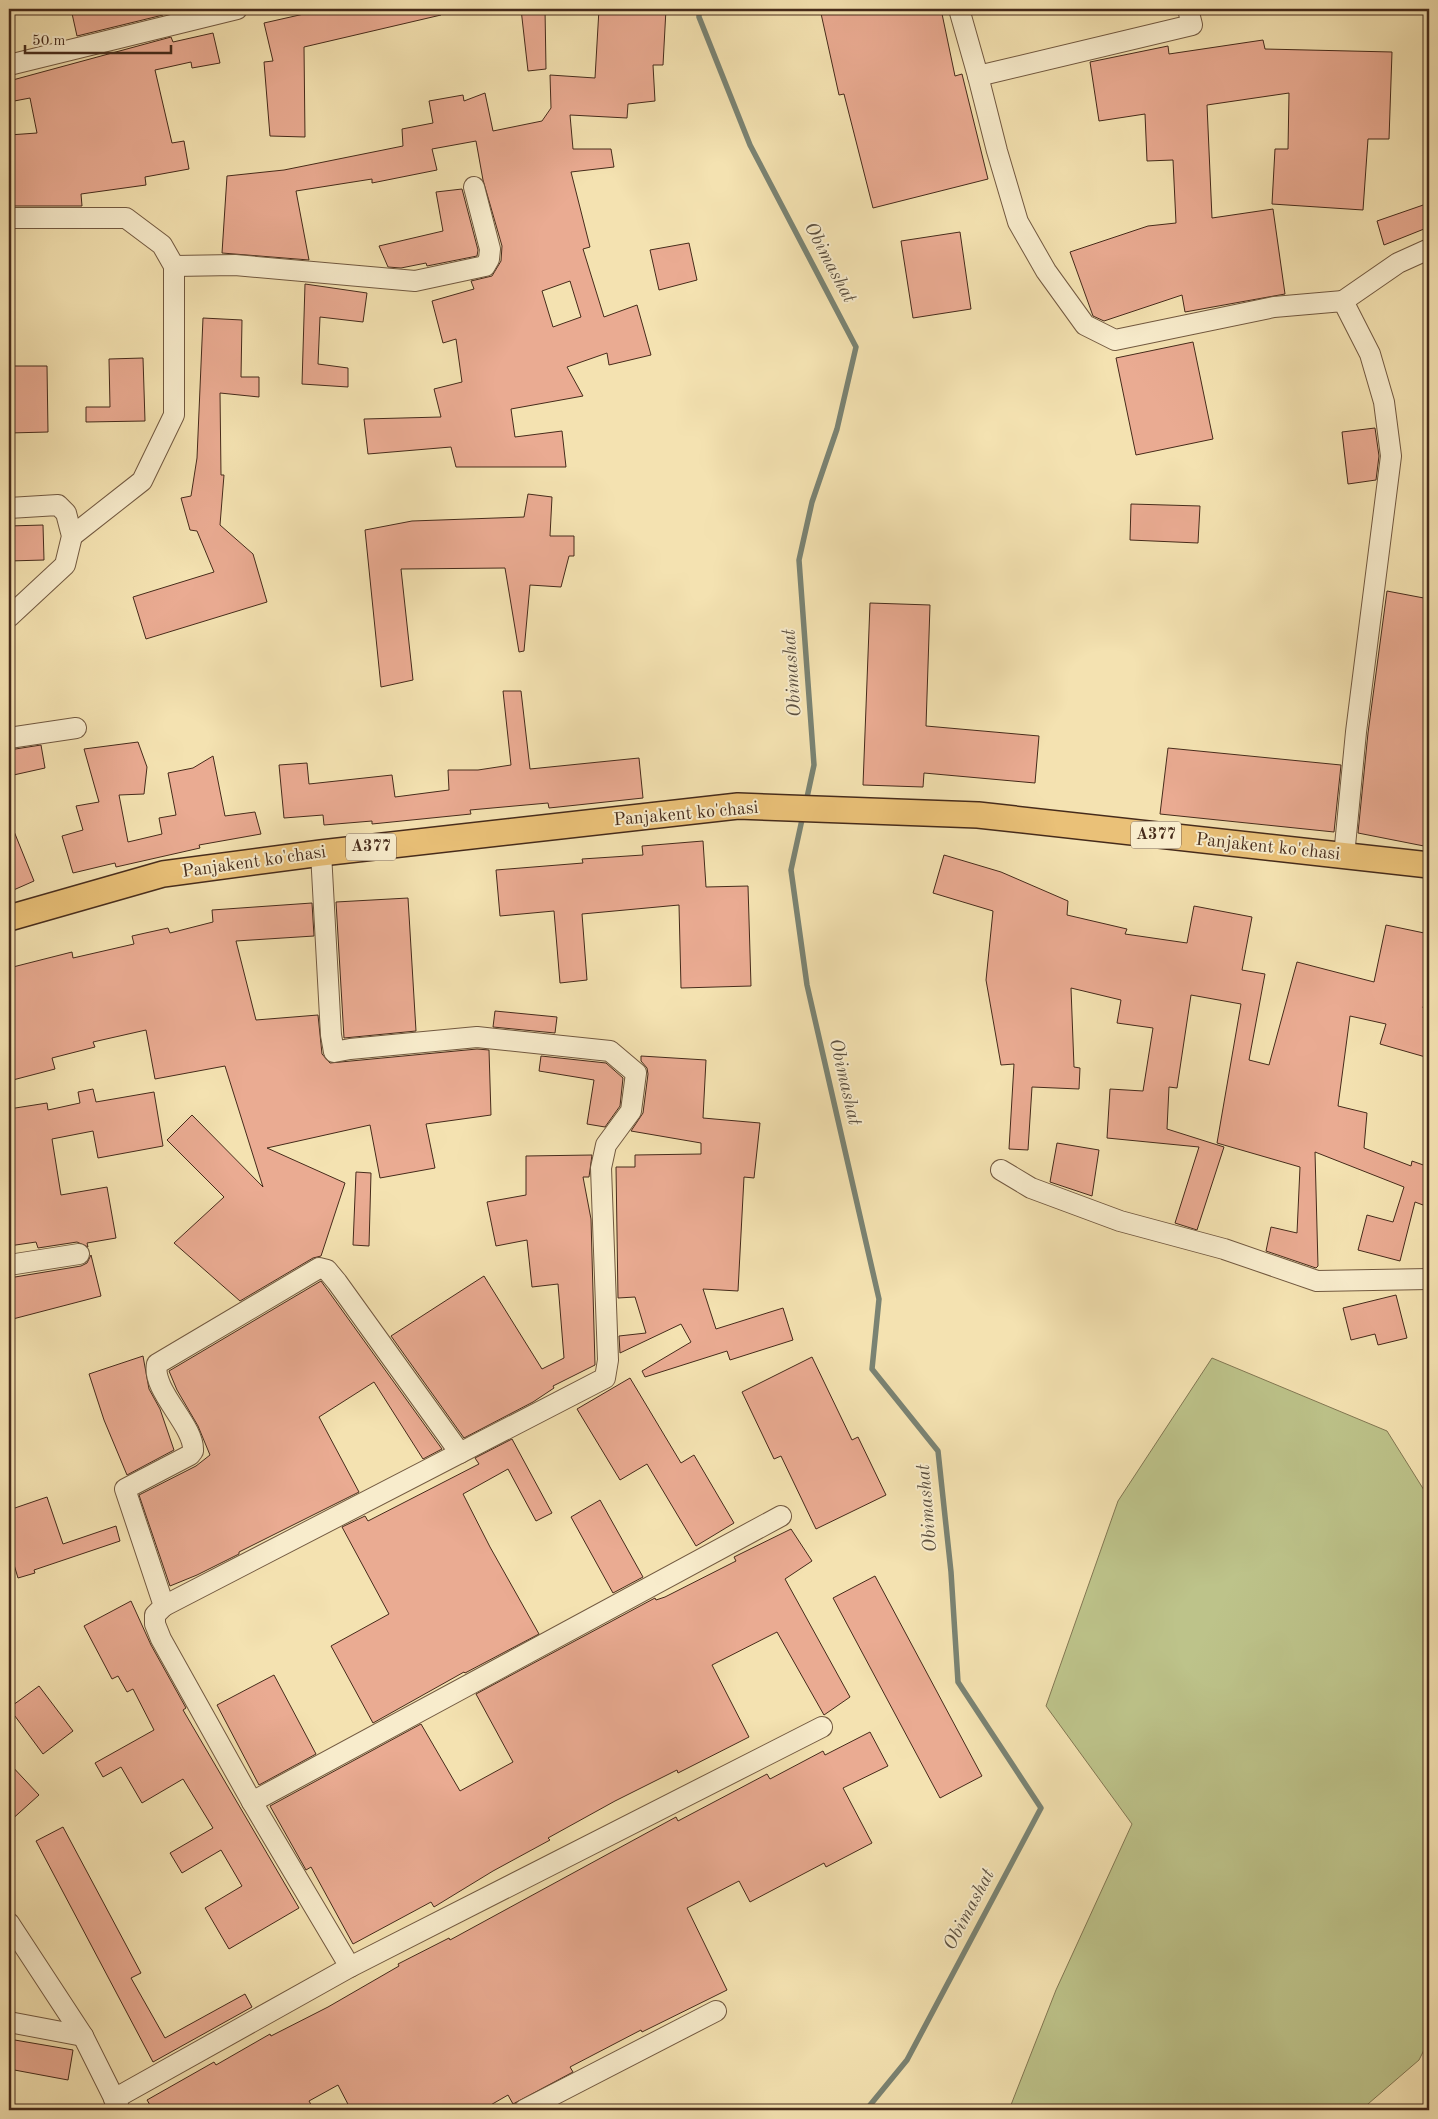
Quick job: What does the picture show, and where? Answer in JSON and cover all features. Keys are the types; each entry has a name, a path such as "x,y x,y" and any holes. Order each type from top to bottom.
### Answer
{"main road":[{"name":"Panjakent ko'chasi","path":"9,918 163,874 321,853 738,806 978,815 1429,865"}],"street":[{"path":"9,65 237,9"},
{"path":"959,9 1018,222 1046,271 1085,325 1115,340 1274,307 1343,301 1398,263 1429,249"},
{"path":"978,76 1192,25 1188,9"},
{"path":"174,266 235,266 415,281 485,266 489,259 490,249 474,187"},
{"path":"9,218 126,218 162,245 174,266 174,416 142,481 72,536"},
{"path":"1343,301 1370,354 1384,402 1391,456 1356,732 1344,856"},
{"path":"9,508 58,505 66,513 72,536 65,565 9,617"},
{"path":"9,738 76,728"},
{"path":"321,853 331,1035 334,1052 477,1037 610,1051 636,1074 631,1111 606,1145 601,1168 608,1360 606,1378 164,1606 155,1615 155,1624 161,1639 252,1802 350,1967"},
{"path":"1001,1170 1031,1188 1120,1222 1224,1249 1317,1281 1429,1280"},
{"path":"9,1265 79,1254"},
{"path":"164,1606 125,1493 125,1488 128,1486 190,1455 193,1451 191,1440 157,1377 157,1364 319,1268 327,1270 337,1282 460,1453"},
{"path":"252,1802 781,1516"},
{"path":"9,1923 83,2036 117,2104 350,1967 822,1727"},
{"path":"524,2110 716,2012"},
{"path":"9,2022 83,2036"}],"green space":[{"path":"1212,1358 1387,1431 1429,1498 1429,2040 1419,2060 1361,2110 1009,2110 1056,1990 1132,1824 1046,1706 1118,1501"}],"building":[{"path":"71,9 160,9 163,15 77,36"},
{"path":"326,9 440,9 441,15 304,47 305,137 270,136 264,62 273,61 264,23"},
{"path":"521,9 545,9 546,69 528,71"},
{"path":"599,9 666,9 663,65 653,65 655,101 628,104 627,118 570,115 573,149 611,149 614,167 571,172 590,247 583,249 604,317 637,305 651,355 609,365 607,353 567,367 583,396 511,409 515,437 562,431 566,467 456,467 451,447 368,454 364,419 441,417 434,389 462,382 456,339 443,343 432,301 474,289 471,281 492,276 501,261 502,246 483,180 476,141 432,149 437,170 372,183 372,179 296,191 309,260 222,253 227,176 284,170 403,146 402,129 433,123 429,101 463,95 464,101 485,93 493,131 542,121 551,108 550,75 595,78","holes":["570,281 581,317 553,327 542,291"]},
{"path":"820,9 941,9 955,76 962,74 988,179 873,208 844,94 839,95"},
{"path":"213,33 220,63 192,68 191,62 155,70 172,143 184,141 189,169 145,177 146,185 81,194 82,206 9,206 9,135 37,133 30,98 9,102 9,81 171,37 173,42"},
{"path":"1263,40 1265,49 1392,52 1389,139 1368,139 1363,210 1272,204 1275,149 1288,149 1289,93 1207,105 1212,218 1273,209 1285,294 1185,312 1182,295 1104,321 1093,316 1070,252 1148,226 1176,223 1173,160 1147,161 1145,114 1099,121 1090,62 1168,46 1169,54"},
{"path":"462,189 478,250 477,256 427,266 426,263 401,268 388,267 379,246 443,231 436,192"},
{"path":"1429,203 1429,227 1384,245 1377,221"},
{"path":"960,232 971,309 913,318 901,241"},
{"path":"689,243 697,280 659,290 650,250"},
{"path":"305,284 367,293 363,322 320,317 318,364 348,368 348,387 302,384"},
{"path":"203,318 242,320 241,377 259,377 259,397 220,393 221,475 224,475 220,525 253,554 267,602 146,639 133,597 214,572 197,531 190,530 181,498 191,496 197,458"},
{"path":"1193,342 1213,439 1136,455 1116,358"},
{"path":"143,358 145,421 86,422 86,407 110,407 109,359"},
{"path":"9,366 47,366 48,432 9,433"},
{"path":"1375,428 1379,456 1376,480 1348,484 1342,432"},
{"path":"528,494 552,497 550,536 574,536 574,556 569,556 561,587 530,585 524,651 519,652 505,568 401,569 413,680 381,687 365,530 412,521 524,517"},
{"path":"1131,504 1200,506 1198,543 1130,540"},
{"path":"43,525 44,560 9,561 9,526"},
{"path":"1387,591 1429,599 1429,847 1358,833 1368,733"},
{"path":"870,603 930,605 926,726 1039,736 1035,783 924,773 923,787 863,785"},
{"path":"503,691 521,691 530,769 639,758 643,798 549,808 548,803 470,810 471,814 372,824 372,821 324,825 323,815 284,818 279,765 307,763 309,784 392,775 395,797 449,790 448,770 478,770 511,765"},
{"path":"138,742 147,767 144,794 119,795 128,842 162,834 159,818 176,815 168,773 193,768 213,756 225,816 255,812 261,834 199,845 200,848 116,867 115,863 73,873 62,836 83,830 76,806 99,802 84,749"},
{"path":"41,745 45,768 9,776 9,750"},
{"path":"1168,748 1341,765 1334,832 1160,814"},
{"path":"9,819 34,881 9,892"},
{"path":"703,841 706,887 748,886 751,986 681,988 679,905 582,914 587,980 560,983 554,911 500,916 496,870 583,863 582,859 643,855 642,846"},
{"path":"944,855 1001,872 1068,901 1067,915 1127,929 1125,934 1187,943 1194,906 1252,917 1242,970 1265,974 1249,1060 1269,1065 1297,962 1374,982 1386,925 1429,934 1429,979 1423,1008 1429,1010 1429,1058 1380,1044 1386,1024 1350,1016 1338,1106 1367,1113 1364,1148 1411,1166 1412,1161 1429,1167 1429,1186 1423,1205 1415,1202 1400,1261 1358,1250 1367,1215 1393,1222 1404,1187 1315,1152 1318,1266 1316,1268 1266,1251 1271,1227 1297,1233 1300,1167 1217,1143 1241,1004 1191,995 1177,1088 1169,1087 1167,1129 1224,1147 1197,1230 1175,1223 1199,1147 1107,1138 1110,1089 1143,1091 1153,1028 1117,1023 1121,1000 1071,988 1074,1067 1080,1068 1079,1089 1032,1087 1028,1150 1009,1149 1014,1064 1001,1065 986,980 993,911 933,893"},
{"path":"408,898 416,1031 344,1038 336,902"},
{"path":"312,903 314,936 236,941 256,1020 318,1015 322,1054 330,1063 477,1049 489,1050 491,1115 426,1124 435,1168 380,1178 370,1125 267,1148 345,1183 321,1256 313,1258 240,1301 174,1243 224,1197 167,1140 192,1115 263,1187 225,1066 155,1079 146,1030 93,1042 95,1047 52,1058 55,1069 9,1081 9,968 72,952 73,958 134,944 132,936 168,928 170,933 213,922 212,910"},
{"path":"495,1011 557,1017 555,1033 493,1027"},
{"path":"541,1056 606,1063 623,1078 620,1106 605,1127 587,1124 594,1080 539,1071"},
{"path":"641,1056 706,1060 703,1118 760,1123 754,1178 744,1177 738,1291 703,1289 716,1329 783,1308 793,1340 730,1360 727,1351 645,1377 642,1371 691,1342 681,1324 620,1353 619,1336 646,1333 635,1297 618,1298 616,1167 635,1167 635,1155 701,1154 701,1143 631,1131 643,1113 648,1074 647,1068 641,1061"},
{"path":"93,1089 96,1102 154,1092 163,1146 98,1158 93,1131 52,1139 61,1195 107,1187 116,1238 87,1243 88,1247 77,1242 38,1248 36,1242 9,1246 9,1224 14,1223 9,1193 9,1109 47,1103 48,1110 80,1103 78,1092"},
{"path":"1057,1143 1099,1150 1092,1196 1050,1182"},
{"path":"592,1155 589,1177 583,1177 591,1219 595,1365 553,1386 554,1388 533,1402 464,1438 391,1336 484,1276 542,1369 564,1358 558,1284 532,1287 527,1240 496,1246 487,1202 526,1195 526,1156"},
{"path":"356,1172 371,1173 369,1246 353,1245"},
{"path":"91,1255 101,1296 9,1320 9,1278 81,1266 87,1263"},
{"path":"321,1281 442,1449 423,1459 374,1382 319,1417 359,1492 197,1575 170,1586 139,1495 196,1466 210,1455 198,1426 177,1390 169,1371"},
{"path":"1396,1295 1407,1338 1378,1345 1375,1334 1351,1340 1343,1308"},
{"path":"143,1356 149,1389 160,1409 174,1450 127,1475 104,1420 89,1374"},
{"path":"812,1357 852,1440 858,1437 886,1495 816,1529 781,1456 774,1459 742,1392"},
{"path":"630,1378 681,1463 694,1455 734,1523 696,1546 647,1464 620,1480 577,1409"},
{"path":"512,1439 552,1513 536,1521 508,1469 463,1494 490,1547 539,1634 464,1672 373,1723 331,1646 389,1614 342,1527 365,1516 368,1521 479,1464 475,1458"},
{"path":"47,1497 63,1544 116,1526 120,1541 34,1570 35,1573 18,1578 9,1548 9,1510"},
{"path":"600,1500 643,1577 613,1593 571,1517"},
{"path":"791,1529 812,1561 785,1579 850,1697 824,1715 777,1632 712,1665 749,1737 678,1773 677,1770 615,1801 548,1838 550,1840 493,1871 434,1907 431,1902 353,1944 311,1867 306,1870 270,1806 421,1724 460,1791 513,1762 476,1694 655,1598 656,1600 665,1597 736,1561 734,1557"},
{"path":"875,1576 982,1776 940,1798 833,1598"},
{"path":"131,1601 151,1645 186,1708 183,1710 299,1908 229,1949 205,1908 242,1886 221,1850 182,1873 170,1853 213,1828 183,1779 142,1803 121,1767 103,1777 95,1763 154,1730 133,1689 127,1692 118,1676 112,1679 84,1626"},
{"path":"274,1675 316,1754 259,1785 217,1705"},
{"path":"39,1686 73,1731 43,1754 9,1708"},
{"path":"870,1732 888,1766 843,1788 872,1843 826,1867 824,1863 750,1902 739,1881 687,1908 727,1990 642,2032 641,2030 570,2067 573,2072 513,2104 508,2095 482,2110 351,2110 338,2085 309,2101 314,2110 153,2110 147,2100 214,2062 216,2065 270,2034 271,2036 328,2007 399,1966 398,1964 449,1938 450,1940 676,1817 678,1821 767,1774 770,1779 823,1751 825,1755"},
{"path":"9,1763 39,1795 9,1822"},
{"path":"63,1827 141,1973 131,1978 165,2038 245,1994 252,2007 153,2062 36,1841"},
{"path":"9,2039 73,2050 68,2080 9,2069"}],"waterway":[{"name":"Obimashat","path":"699,9 699,17 750,145 856,347 837,429 812,502 799,560 814,765 806,802"},
{"name":"Obimashat","path":"803,815 791,870 807,985 879,1299 872,1369 938,1451 951,1572 958,1682 1041,1808 907,2060 866,2110"}]}
